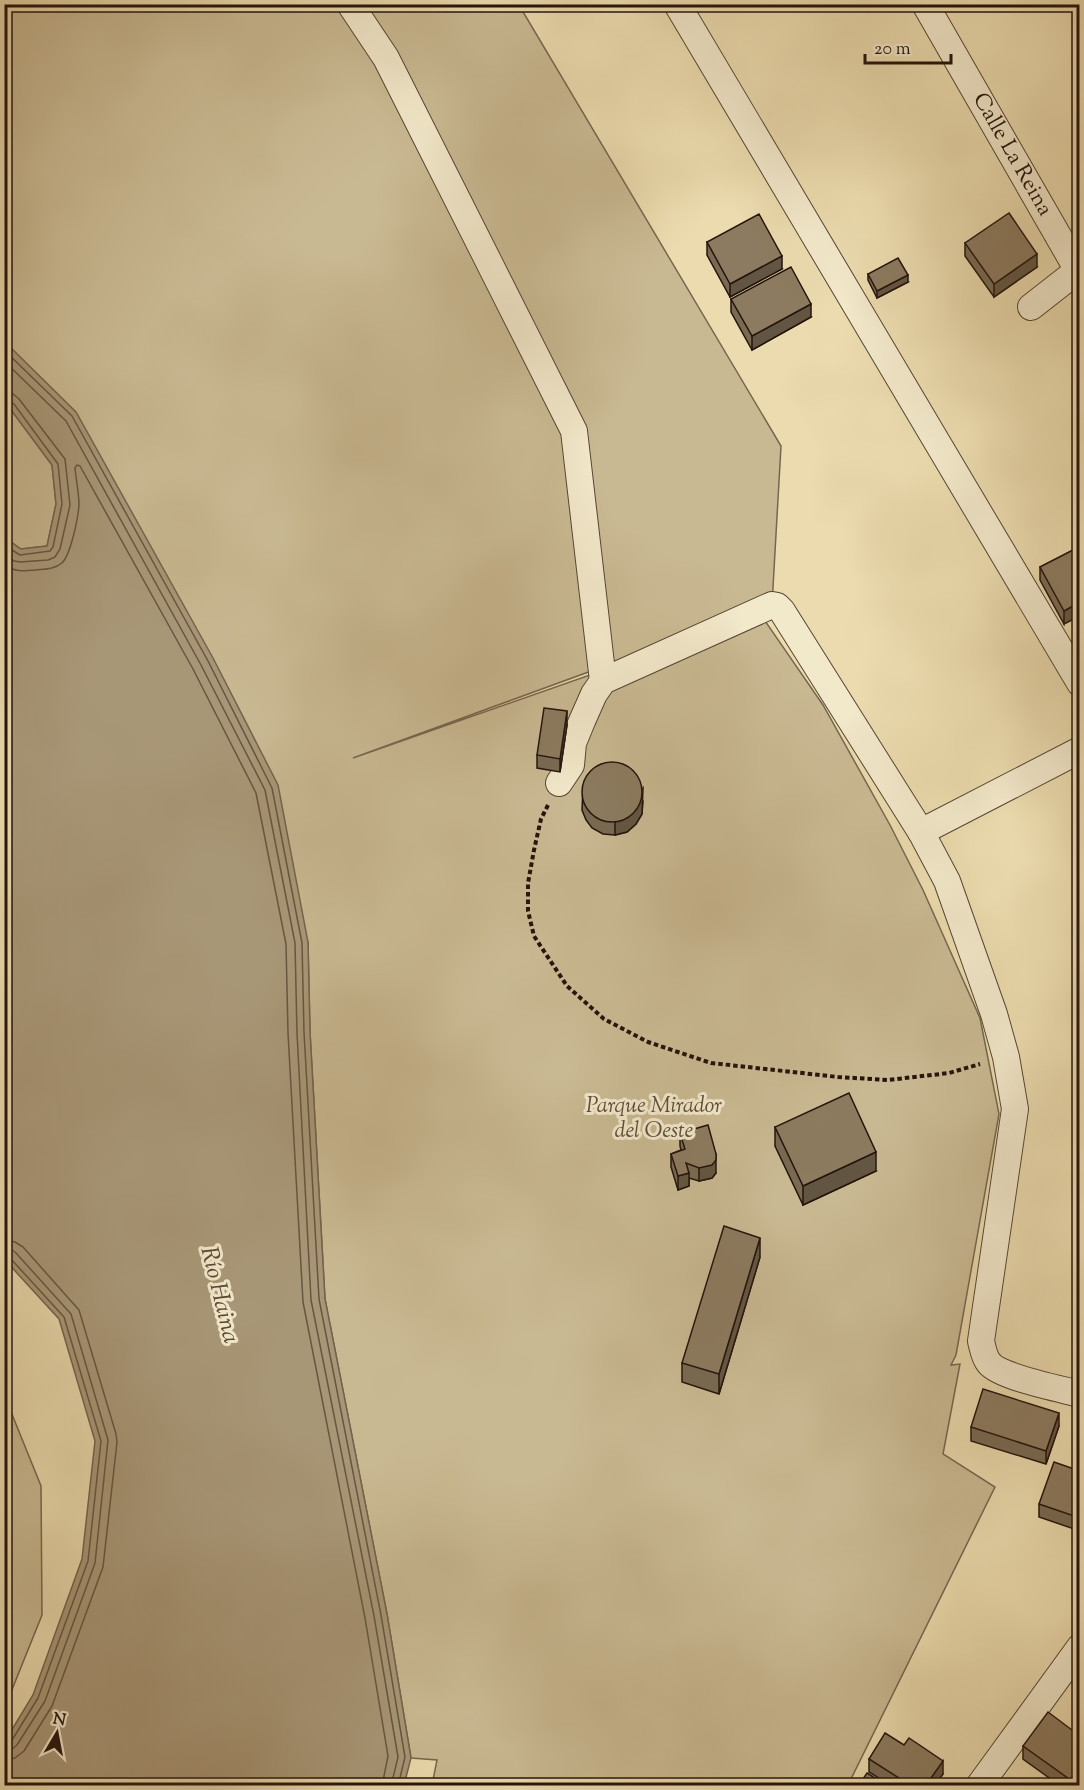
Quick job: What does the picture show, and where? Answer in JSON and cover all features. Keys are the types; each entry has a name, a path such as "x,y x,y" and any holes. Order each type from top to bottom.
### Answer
{"street":[{"path":"350,4 386,58 574,431 603,681"},
{"path":"677,4 1080,683"},
{"name":"Calle La Reina","path":"925,4 1078,272"},
{"path":"1031,307 1078,272"},
{"path":"559,783 571,765 573,744 594,694 603,681 772,605 782,611 921,832 947,881 994,1014 1006,1057 1015,1109 981,1341 984,1354 990,1365 1003,1373 1080,1394"},
{"path":"921,832 1080,750"},
{"path":"979,1785 1080,1647"}],"path":[{"path":"559,783 541,819 528,883 528,910 534,936 567,986 604,1019 648,1042 711,1063 838,1077 888,1080 949,1073 1006,1057"}],"green space":[{"name":"Parque Mirador del Oeste","path":"4,5 519,5 781,446 772,605 353,758 761,615 823,705 890,825 923,890 980,1018 999,1114 956,1355 951,1365 960,1364 943,1454 995,1487 848,1785 432,1785 437,1760 411,1758 387,1614 325,1299 310,1032 308,942 5,356"},
{"path":"5,404 52,465 56,504 47,546 21,549 5,538"},
{"path":"5,1397 41,1486 42,1615 5,1707"}],"water":[{"name":"Río Haina","path":"5,342 76,412 213,658 278,785 308,942 310,1032 325,1299 387,1614 411,1758 404,1785 5,1785 5,1741 33,1695 82,1559 95,1441 59,1319 5,1260 5,538 21,549 47,546 56,504 52,465 5,404"}],"building":[{"path":"1009,213 1037,254 994,284 965,243"},
{"path":"759,214 782,256 730,284 707,242"},
{"path":"898,258 908,275 877,291 868,274"},
{"path":"791,267 811,304 752,336 731,299"},
{"path":"1073,550 1080,563 1080,602 1064,611 1040,567"},
{"path":"544,708 567,711 560,759 537,755"},
{"path":"612,762 629,767 637,775 642,792 637,809 629,817 612,822 595,817 587,809 582,792 587,775 595,767"},
{"path":"849,1093 876,1152 803,1186 775,1127"},
{"path":"708,1125 716,1160 712,1165 699,1168 686,1163 689,1173 678,1176 671,1154 685,1149 680,1133"},
{"path":"724,1226 760,1238 719,1374 682,1363"},
{"path":"983,1389 1059,1413 1046,1451 971,1427"},
{"path":"1054,1462 1080,1471 1080,1518 1039,1504"},
{"path":"1048,1712 1080,1736 1080,1771 1072,1781 1023,1746"},
{"path":"885,1733 904,1745 909,1738 943,1761 926,1785 910,1785 869,1759"},
{"path":"867,1773 886,1785 859,1785"}]}
